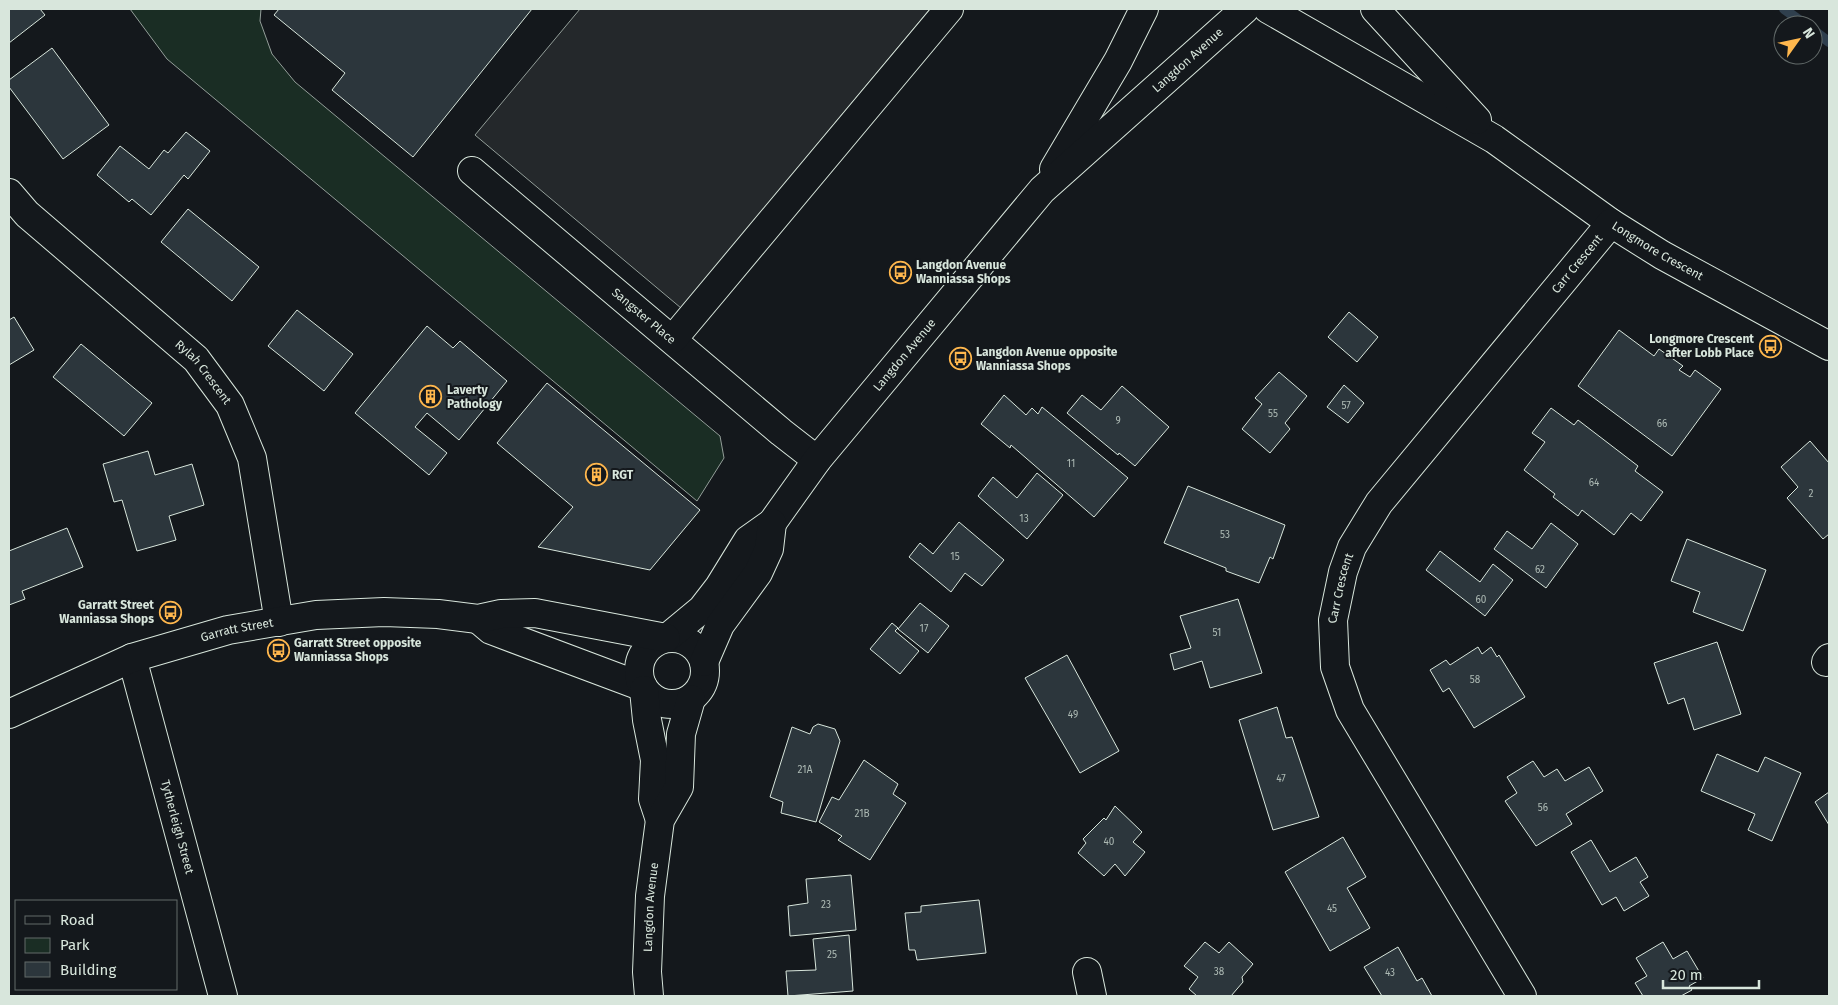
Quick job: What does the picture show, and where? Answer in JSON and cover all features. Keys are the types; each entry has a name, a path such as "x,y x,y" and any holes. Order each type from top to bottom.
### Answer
{"street":[{"path":"673,339 950,9"},
{"name":"Langdon Avenue","path":"1042,190 1080,122 1118,61 1144,9"},
{"name":"Langdon Avenue","path":"667,638 702,609 719,587 748,540 772,523 817,460 1042,190 1245,9"},
{"name":"Longmore Crescent","path":"1268,9 1494,139 1612,223 1662,255 1829,346"},
{"name":"Longmore Crescent","path":"1375,9 1494,139"},
{"name":"Sangster Place","path":"472,171 781,432 817,460"},
{"name":"Rylah Crescent","path":"9,193 18,218 196,359 230,405 252,458 279,622"},
{"name":"Carr Crescent","path":"1522,996 1350,710 1336,666 1333,620 1343,572 1352,548 1378,503 1612,223"},
{"name":"Langdon Avenue","path":"704,662 720,625 758,572 769,549 772,523"},
{"name":"Garratt Street","path":"9,714 132,658 228,630 316,615 384,612 438,614 478,619 501,614 535,613 667,638"},
{"name":"Garratt Street","path":"478,619 491,630 643,689"},
{"path":"667,638 680,638 691,643 699,651 706,672 704,683 699,692 691,699 679,704 666,704 653,699 643,689 638,675 639,663 645,651 654,642 667,638"},
{"name":"Tytherleigh Street","path":"132,658 224,996"},
{"name":"Langdon Avenue","path":"643,689 655,760 653,799 660,820"},
{"name":"Langdon Avenue","path":"649,996 647,972 650,896 660,820 679,787 681,734 691,699"}],"green space":[{"path":"130,9 261,9 260,21 272,54 295,82 720,436 724,458 697,501 167,59"}],"shaded area":[{"path":"580,9 930,9 681,308 475,135"}],"building":[{"path":"9,9 40,9 45,15 9,43"},
{"path":"279,9 532,9 413,157 332,90 345,73 274,15"},
{"path":"52,48 109,125 63,159 9,87 9,80"},
{"path":"186,132 210,151 188,179 184,175 151,215 132,199 129,202 97,175 120,146 149,169 164,150 168,153"},
{"path":"188,209 259,267 232,301 161,242"},
{"path":"297,310 353,354 324,391 268,346"},
{"path":"1349,312 1378,337 1357,362 1328,337"},
{"path":"14,317 34,350 9,365 9,320"},
{"name":"Laverty Pathology","path":"427,326 453,348 460,341 507,381 459,440 427,413 415,427 447,453 429,475 355,413"},
{"path":"1619,330 1654,356 1659,349 1683,366 1679,370 1690,377 1695,370 1721,389 1672,456 1578,386"},
{"path":"81,344 152,403 124,436 53,377"},
{"path":"1279,372 1307,396 1285,423 1290,429 1270,453 1242,429 1262,404 1255,398"},
{"name":"RGT","path":"547,383 700,510 650,570 538,547 573,507 497,443"},
{"path":"1344,385 1364,403 1348,423 1327,407"},
{"path":"1122,386 1169,427 1135,466 1119,453 1118,455 1067,413 1082,395 1101,410"},
{"path":"1004,395 1026,415 1032,408 1038,414 1042,407 1128,478 1094,517 1011,445 1010,448 981,424"},
{"path":"1551,408 1574,425 1578,420 1638,466 1635,471 1663,492 1641,521 1631,513 1614,535 1582,510 1578,516 1553,497 1555,494 1524,470 1545,442 1532,433"},
{"path":"1810,441 1829,463 1829,534 1823,539 1787,498 1798,487 1781,467"},
{"path":"148,451 155,475 192,464 204,505 169,516 176,540 137,551 122,500 114,502 103,464"},
{"path":"1037,473 1063,495 1027,539 978,496 993,477 1017,498"},
{"path":"1188,486 1285,525 1273,559 1270,557 1259,583 1226,571 1226,568 1164,543"},
{"path":"959,522 1004,560 982,586 965,573 951,592 909,557 920,543 933,554"},
{"path":"1551,523 1578,544 1546,588 1494,549 1507,531 1532,549"},
{"path":"67,528 83,567 22,591 25,599 9,605 9,551"},
{"path":"1687,539 1766,570 1743,631 1693,612 1700,592 1671,581"},
{"path":"1440,551 1480,582 1493,564 1513,580 1485,616 1426,570"},
{"path":"1238,599 1262,673 1210,688 1202,661 1174,670 1170,654 1191,648 1180,616"},
{"path":"920,603 949,626 928,653 898,629"},
{"path":"892,623 898,628 895,631 919,651 900,674 870,649"},
{"path":"1717,642 1741,714 1694,730 1684,698 1668,704 1654,663"},
{"path":"1478,647 1482,654 1491,647 1497,657 1499,655 1525,697 1474,728 1449,688 1443,692 1430,670 1446,660 1450,665"},
{"path":"1067,655 1119,751 1080,773 1025,678"},
{"path":"1277,707 1286,738 1292,737 1319,817 1273,830 1239,720"},
{"path":"818,724 835,729 840,741 816,822 781,813 783,802 770,797 792,727 810,734 813,727"},
{"path":"1717,754 1758,772 1765,757 1801,773 1772,841 1748,830 1755,814 1701,791"},
{"path":"864,760 898,784 893,794 906,803 870,860 838,840 842,836 819,822 832,797 839,800"},
{"path":"1533,761 1544,777 1557,769 1565,781 1589,767 1603,791 1566,814 1572,824 1536,846 1505,801 1517,793 1507,777"},
{"path":"1829,792 1829,825 1815,802"},
{"path":"1115,806 1142,832 1133,842 1145,852 1125,876 1115,864 1104,876 1078,853 1086,843 1083,839 1104,818 1106,820"},
{"path":"1343,837 1366,877 1347,888 1370,928 1330,951 1285,872"},
{"path":"1591,840 1610,872 1636,857 1648,877 1640,882 1649,896 1624,911 1616,897 1602,905 1571,852"},
{"path":"851,875 856,930 790,936 788,906 808,903 806,879"},
{"path":"979,900 986,953 917,960 915,950 909,950 905,913 921,912 921,906"},
{"path":"849,935 853,991 788,996 786,971 816,970 813,939"},
{"path":"1205,942 1219,953 1229,942 1253,964 1242,977 1243,982 1231,996 1197,996 1189,989 1198,977 1184,966"},
{"path":"1663,942 1673,959 1687,951 1703,978 1689,986 1692,990 1681,996 1643,996 1635,983 1647,976 1636,958"},
{"path":"1398,947 1417,981 1422,978 1432,996 1382,996 1364,967"}],"waterway":[{"path":"1784,9 1792,15"},
{"path":"1823,38 1829,42"}],"place":[{"name":"Langdon Avenue Wanniassa Shops","path":"900,272"},
{"name":"Longmore Crescent after Lobb Place","path":"1770,346"},
{"name":"Langdon Avenue opposite Wanniassa Shops","path":"960,359"},
{"name":"Laverty Pathology","path":"431,397"},
{"name":"RGT","path":"596,475"},
{"name":"Garratt Street Wanniassa Shops","path":"170,612"},
{"name":"Garratt Street opposite Wanniassa Shops","path":"278,650"}]}
